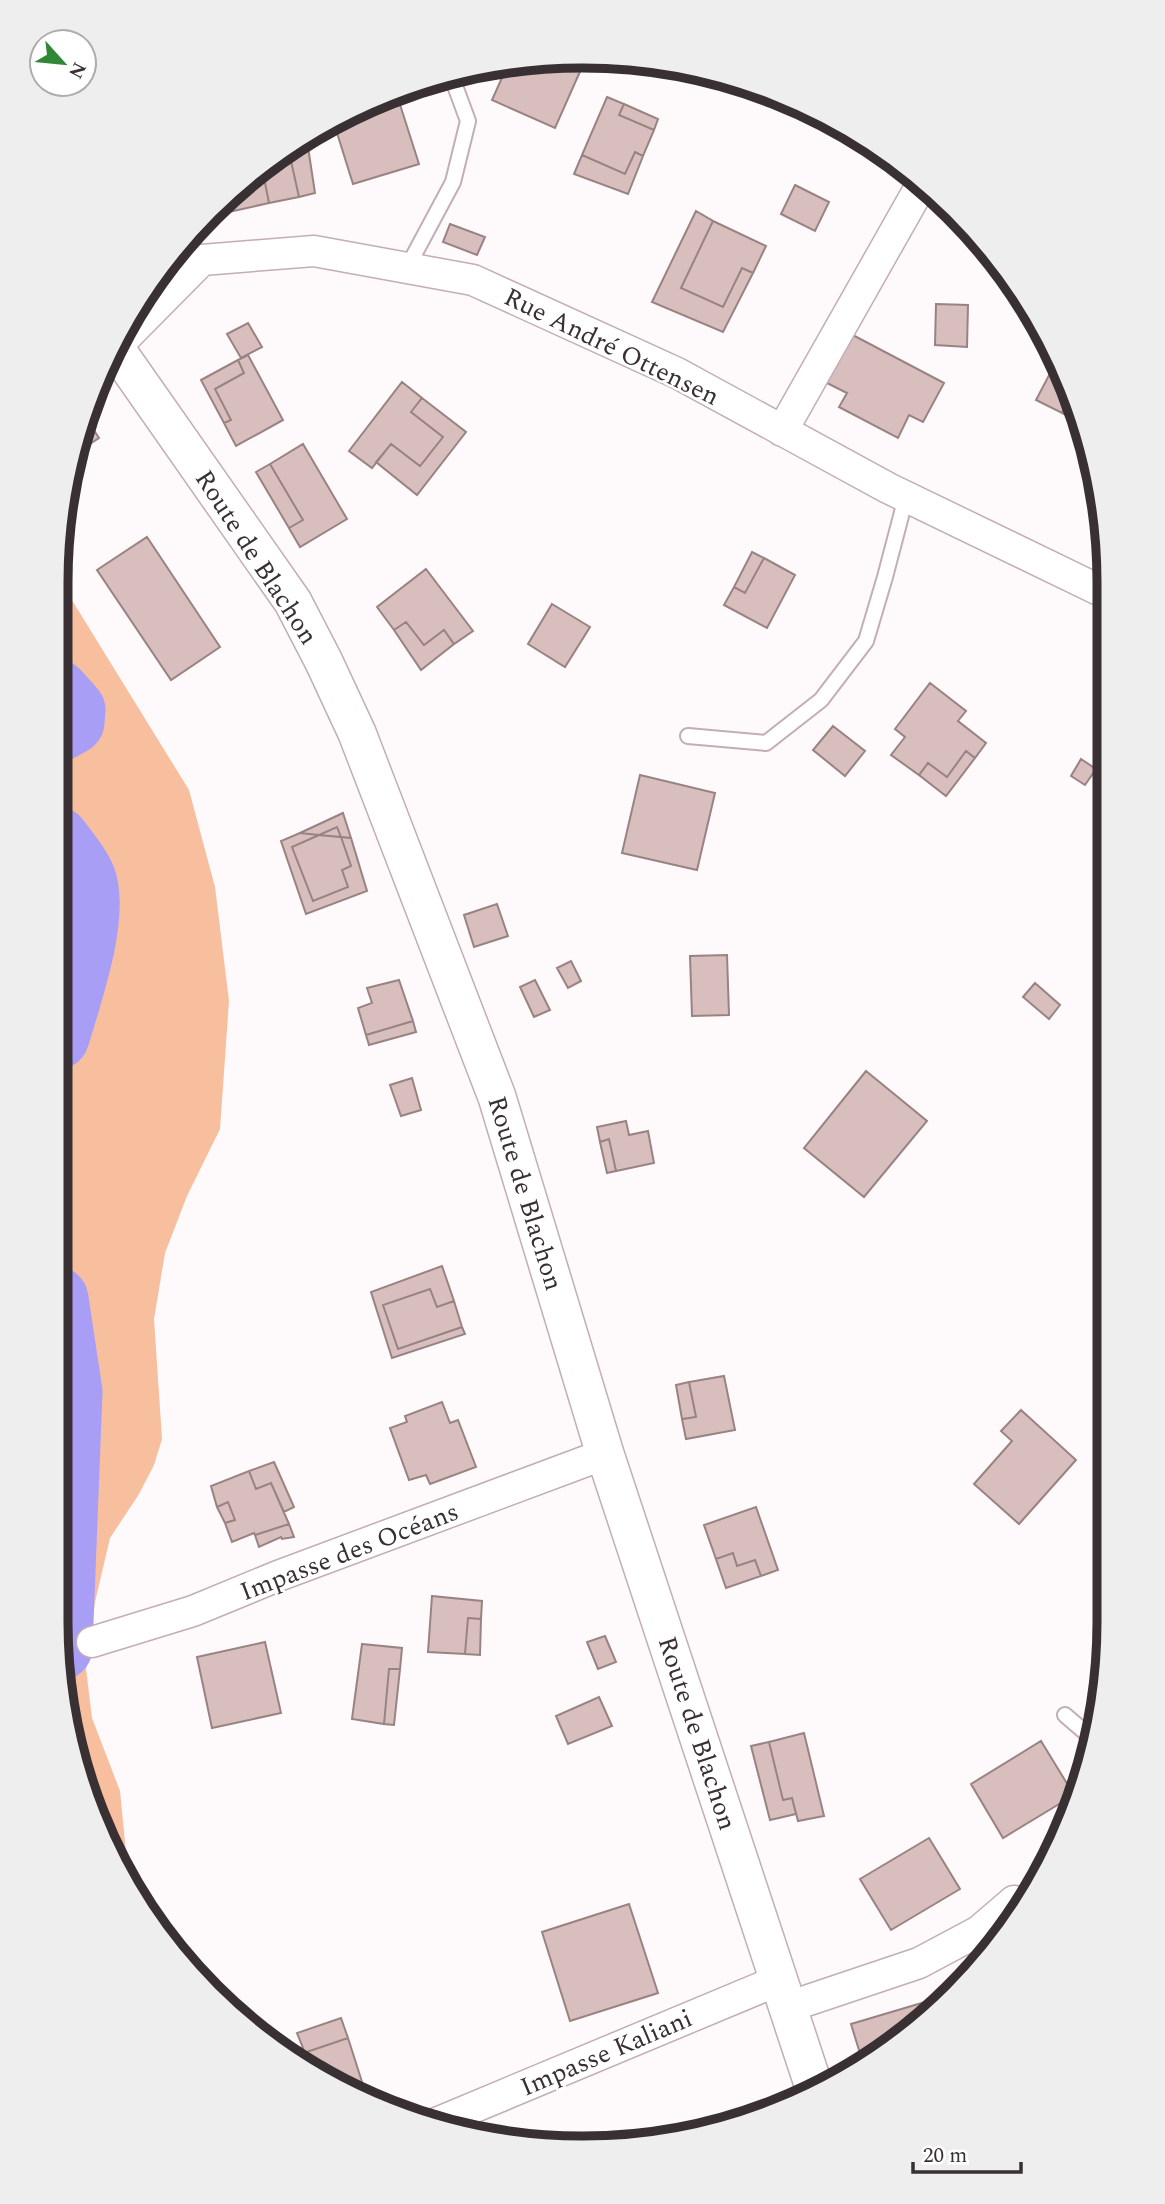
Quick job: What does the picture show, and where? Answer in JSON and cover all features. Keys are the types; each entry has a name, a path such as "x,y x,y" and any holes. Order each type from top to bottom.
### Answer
{"street":[{"path":"782,431 917,192"},
{"name":"Rue André Ottensen","path":"140,321 202,260 314,251 473,280 677,373 914,500 1097,589"},
{"name":"Route de Blachon","path":"121,356 293,602 357,733 497,1097 605,1454 812,2082"},
{"name":"Impasse des Océans","path":"92,1642 193,1611 278,1576 605,1454"},
{"name":"Impasse Kaliani","path":"449,2118 783,1994 919,1963 979,1931 1014,1901"}],"lane":[{"path":"407,268 453,182 468,121 455,85"},
{"path":"688,736 766,743 821,700 866,642 885,577 914,500"},
{"path":"1065,1715 1085,1732"}],"shaded area":[{"path":"68,594 189,790 215,887 229,1001 220,1129 187,1196 165,1253 154,1319 162,1439 154,1465 139,1494 110,1538 95,1602 86,1669 92,1718 120,1791 127,1860 107,1818 86,1755 78,1722 69,1655"}],"building":[{"path":"582,68 555,128 492,100 503,75"},
{"path":"607,97 624,104 619,115 654,130 643,156 635,152 625,174 582,155"},
{"path":"399,102 419,164 353,184 336,131"},
{"path":"624,104 658,119 654,130 619,115"},
{"path":"308,148 315,193 299,197 291,160"},
{"path":"635,152 643,156 628,194 574,174 582,155 625,174"},
{"path":"291,160 299,197 269,203 264,179"},
{"path":"264,179 269,203 226,213"},
{"path":"795,185 829,202 815,231 781,214"},
{"path":"696,211 713,221 681,288 723,307 742,268 753,273 723,332 652,302"},
{"path":"713,221 766,246 753,273 742,268 723,307 681,288"},
{"path":"450,224 485,237 477,255 443,242"},
{"path":"936,304 968,305 967,347 935,345"},
{"path":"248,323 262,347 241,358 227,334"},
{"path":"847,332 944,383 923,422 909,415 898,438 839,407 847,393 821,380"},
{"path":"248,355 283,420 236,446 224,423 231,420 215,389 244,373 238,360"},
{"path":"238,360 244,373 215,389 231,420 224,423 201,380"},
{"path":"1051,371 1065,406 1062,413 1036,400"},
{"path":"402,382 422,398 411,412 443,437 420,466 391,444 372,468 349,451"},
{"path":"422,398 466,432 417,495 376,462 391,444 420,466 443,437 411,412"},
{"path":"92,428 99,438 87,446"},
{"path":"303,444 347,519 300,547 289,528 303,520 270,464"},
{"path":"270,464 303,520 289,528 256,472"},
{"path":"147,537 220,647 171,680 97,570"},
{"path":"752,552 764,558 745,593 734,587"},
{"path":"764,558 795,575 767,628 724,605 734,587 745,593"},
{"path":"426,569 473,631 454,644 444,630 424,645 406,622 394,630 377,607"},
{"path":"552,604 590,627 565,667 528,644"},
{"path":"406,622 424,645 444,630 454,644 421,670 394,630"},
{"path":"930,683 966,711 958,721 986,743 975,758 966,751 947,777 928,763 919,775 891,755 905,737 895,729"},
{"path":"833,726 865,751 845,776 813,750"},
{"path":"966,751 975,758 946,796 919,775 928,763 947,777"},
{"path":"1081,759 1096,769 1085,785 1071,776"},
{"path":"640,775 715,793 697,870 622,853"},
{"path":"343,813 351,838 341,837 337,827 319,835 300,833"},
{"path":"337,827 341,837 319,835"},
{"path":"300,833 319,835 292,847 313,901 348,887 342,870 351,866 341,837 351,838 367,891 306,914 281,841"},
{"path":"319,835 341,837 351,866 342,870 348,887 313,901 292,847"},
{"path":"497,904 508,936 474,947 464,915"},
{"path":"727,955 729,1015 692,1016 690,956"},
{"path":"571,961 581,981 568,988 557,968"},
{"path":"399,980 413,1021 366,1035 358,1008 372,1003 367,988"},
{"path":"535,980 550,1010 534,1017 520,987"},
{"path":"1035,983 1060,1005 1049,1019 1023,997"},
{"path":"413,1021 416,1032 369,1045 366,1035"},
{"path":"866,1071 927,1121 864,1197 804,1148"},
{"path":"412,1078 421,1110 401,1116 390,1085"},
{"path":"626,1121 629,1135 648,1131 654,1163 616,1171 609,1139 600,1142 597,1127"},
{"path":"609,1139 616,1171 607,1173 600,1142"},
{"path":"442,1266 454,1301 437,1307 430,1289 383,1305 398,1349 462,1327 465,1334 392,1358 371,1292"},
{"path":"430,1289 437,1307 454,1301 462,1327 398,1349 383,1305"},
{"path":"724,1376 735,1430 686,1439 682,1419 696,1417 689,1382"},
{"path":"689,1382 696,1417 682,1419 676,1385"},
{"path":"442,1402 450,1423 458,1420 476,1467 430,1484 426,1475 409,1480 390,1428 407,1422 405,1416"},
{"path":"1021,1410 1076,1460 1019,1524 974,1484 1012,1441 1001,1431"},
{"path":"274,1462 294,1507 284,1512 271,1483 256,1489 249,1471"},
{"path":"249,1471 256,1489 271,1483 289,1524 232,1542 225,1523 235,1520 228,1502 217,1507 211,1486"},
{"path":"228,1502 235,1520 225,1523 217,1507"},
{"path":"756,1507 778,1570 761,1576 755,1560 737,1566 733,1553 716,1559 704,1525"},
{"path":"289,1524 294,1537 281,1537 259,1547 255,1535"},
{"path":"733,1553 737,1566 755,1560 761,1576 726,1588 716,1559"},
{"path":"432,1596 482,1601 481,1619 468,1618 465,1654 428,1652"},
{"path":"468,1618 481,1619 480,1655 465,1654"},
{"path":"605,1636 616,1662 598,1669 587,1642"},
{"path":"265,1642 281,1713 212,1728 197,1657"},
{"path":"362,1644 402,1648 400,1669 389,1669 384,1724 352,1719"},
{"path":"389,1669 400,1669 394,1725 384,1724"},
{"path":"599,1697 612,1726 568,1744 556,1716"},
{"path":"804,1733 824,1816 798,1821 792,1798 783,1800 769,1742"},
{"path":"1041,1741 1069,1787 1064,1801 1003,1838 971,1784"},
{"path":"769,1742 783,1800 792,1798 796,1814 770,1820 751,1746"},
{"path":"929,1838 960,1889 891,1930 860,1879"},
{"path":"629,1904 658,1993 570,2021 542,1932"},
{"path":"925,2002 922,2008 896,2029 860,2054 851,2024"},
{"path":"341,2018 348,2038 303,2053 298,2050 303,2048 297,2033"},
{"path":"348,2038 364,2087 325,2067 303,2053"}],"waterway":[{"path":"68,704 73,710 72,722 68,724"},
{"path":"68,854 84,880 87,915 68,1001"},
{"path":"68,1379 68,1443"}]}
